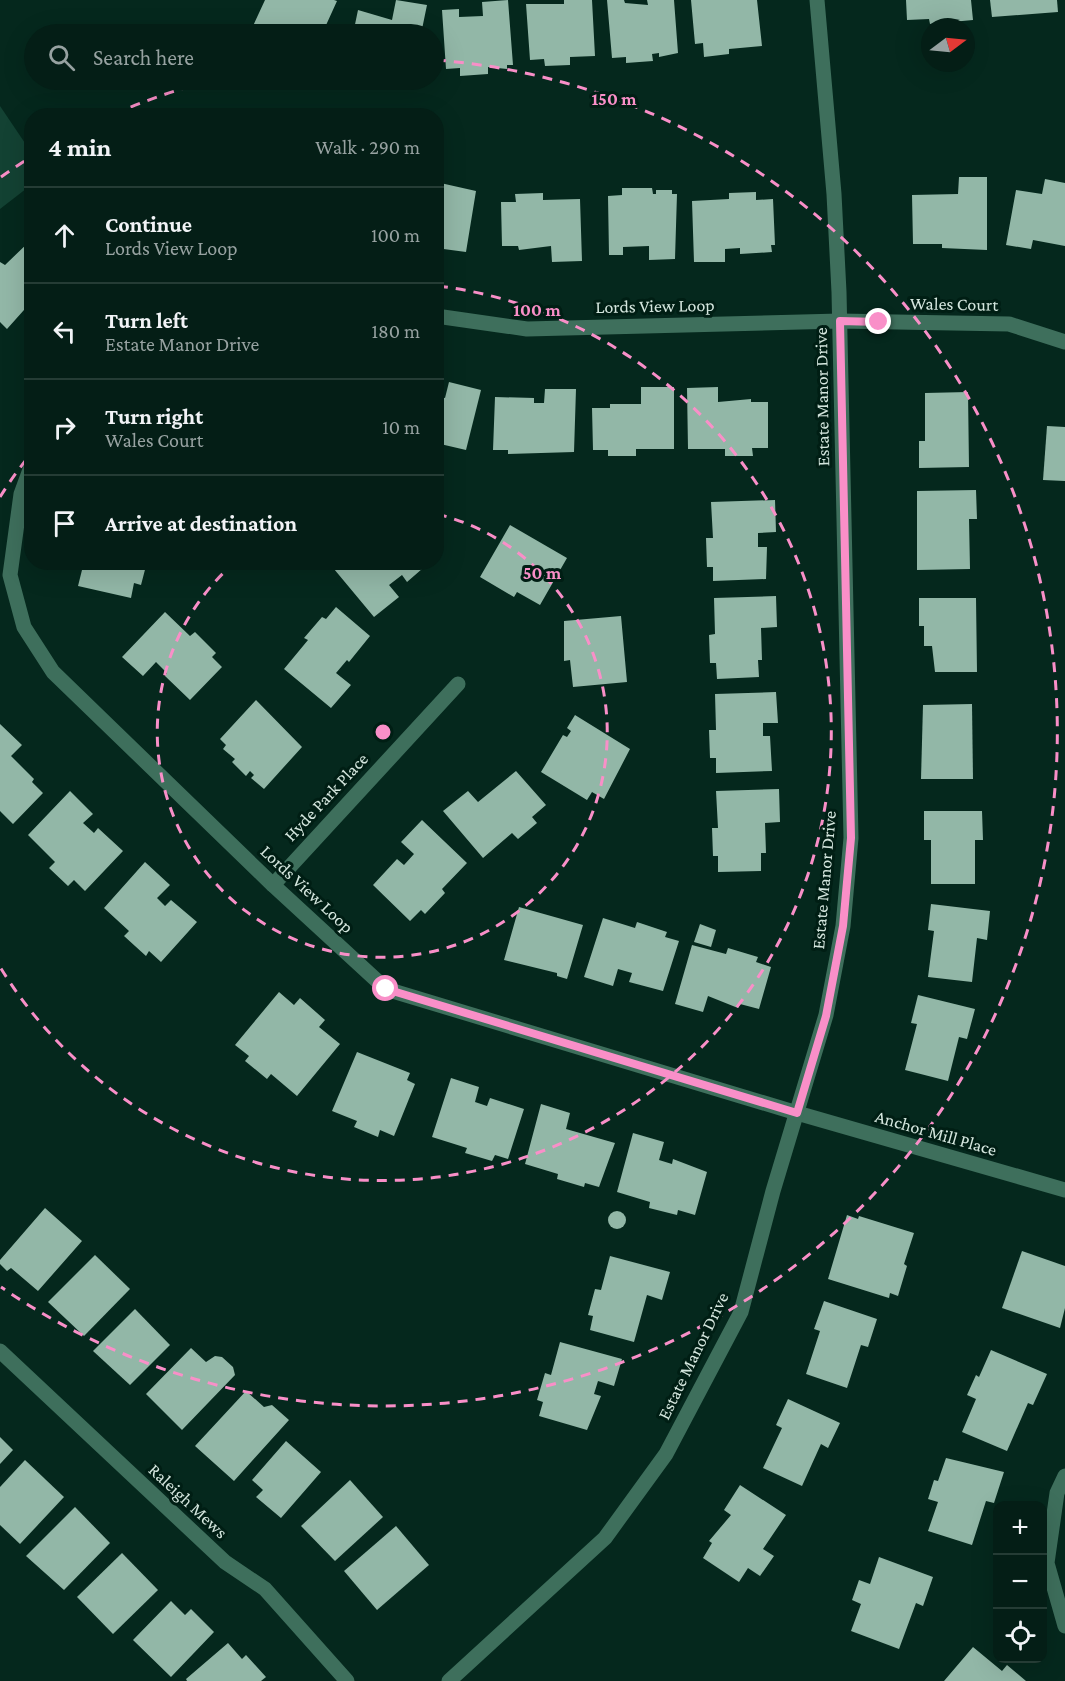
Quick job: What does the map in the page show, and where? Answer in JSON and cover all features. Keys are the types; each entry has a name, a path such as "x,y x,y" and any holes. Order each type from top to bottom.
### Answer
{"street":[{"name":"Estate Manor Drive","path":"449,1681 605,1538 666,1454 741,1312 826,1016 843,926 851,838 840,321 834,194 817,0"},
{"name":"Lords View Loop","path":"444,317 527,329 840,321"},
{"name":"Wales Court","path":"840,321 1009,324 1065,342"},
{"name":"Lords View Loop","path":"24,486 10,575 24,627 52,672 273,885 386,989 797,1113"},
{"name":"Hyde Park Place","path":"273,885 458,684"},
{"name":"Anchor Mill Place","path":"797,1113 1065,1190"},
{"name":"Raleigh Mews","path":"0,1351 217,1554 265,1589 347,1681"},
{"path":"1065,1476 1057,1493 1047,1563 1065,1626"}],"green space":[{"path":"0,106 24,142 24,190 0,209"}],"building":[{"path":"265,0 337,1 327,24 254,24"},
{"path":"396,0 427,5 423,24 355,24 358,10 392,20"},
{"path":"508,0 513,65 507,65 507,69 488,67 488,74 460,76 460,68 446,69 442,10 459,9 459,17 483,16 482,2"},
{"path":"564,0 592,0 595,56 570,57 570,65 545,66 544,59 530,60 526,4 564,4"},
{"path":"607,0 624,0 625,3 648,5 647,0 674,0 678,53 659,57 659,53 652,54 653,61 626,63 626,57 612,58"},
{"path":"691,0 757,0 762,46 729,49 729,54 704,57 703,43 695,44"},
{"path":"906,0 971,0 973,18 907,20"},
{"path":"990,0 1057,0 1058,12 992,17"},
{"path":"959,177 987,177 987,250 942,248 942,244 913,244 912,195 958,194"},
{"path":"1045,179 1065,183 1065,246 1033,240 1031,249 1006,245 1016,190 1042,194"},
{"path":"444,184 476,191 466,252 444,249"},
{"path":"622,188 652,188 653,194 656,194 656,190 672,190 672,194 677,194 675,259 649,260 649,246 623,247 623,255 609,255 608,196 622,195"},
{"path":"756,192 756,200 773,199 775,245 771,245 772,252 740,254 740,248 725,249 725,262 694,262 692,201 729,199 729,193"},
{"path":"543,193 543,200 580,199 582,261 552,262 551,246 519,250 518,246 502,246 501,202 516,202 515,194"},
{"path":"24,247 24,310 7,329 0,322 0,262 5,265"},
{"path":"449,382 481,390 466,450 444,445 445,398"},
{"path":"641,387 674,387 674,449 636,449 636,456 608,456 608,450 593,450 592,408 610,408 610,404 641,404"},
{"path":"718,387 718,402 751,399 751,402 768,402 768,448 752,448 753,456 725,456 725,449 688,449 687,388"},
{"path":"545,389 576,389 574,452 508,454 508,450 493,450 495,397 534,398 534,403 544,403"},
{"path":"968,392 969,467 919,468 919,441 925,441 925,393"},
{"path":"1047,426 1065,427 1065,481 1043,480"},
{"path":"976,490 977,519 969,519 970,569 917,570 917,491"},
{"path":"775,500 776,532 758,533 758,547 767,547 766,579 713,581 713,567 707,567 706,538 713,538 711,502"},
{"path":"510,525 567,558 540,605 517,592 514,597 480,577"},
{"path":"82,570 145,570 141,585 134,583 131,598 78,586"},
{"path":"335,570 421,570 407,582 402,575 389,585 399,597 374,617"},
{"path":"776,596 777,627 761,628 762,660 758,660 759,677 717,679 716,663 710,663 709,635 715,634 714,598"},
{"path":"919,598 976,598 977,672 935,672 932,646 924,646 924,626 919,626"},
{"path":"336,607 370,636 349,662 347,660 336,673 351,685 331,708 284,669 308,640 304,638 322,617 326,619"},
{"path":"165,612 190,636 195,632 216,653 212,657 222,667 190,700 165,676 167,673 156,662 143,676 122,657"},
{"path":"621,616 627,682 573,687 570,660 564,661 564,621"},
{"path":"776,692 778,723 763,723 763,736 770,736 772,771 716,773 716,758 710,758 709,730 716,730 715,694"},
{"path":"256,700 302,747 264,789 251,778 254,775 250,771 246,776 232,762 235,759 223,749 226,745 220,739"},
{"path":"972,704 973,779 921,779 923,705"},
{"path":"575,715 630,749 604,799 592,792 587,800 541,772 563,735 567,737 571,731 567,728"},
{"path":"0,724 22,745 11,756 34,779 32,782 43,793 13,824 0,811"},
{"path":"516,771 546,805 532,817 537,823 518,839 512,833 483,858 443,811 468,791 478,802"},
{"path":"779,789 780,822 765,823 766,853 761,853 761,871 718,872 718,856 713,856 712,828 718,828 716,791"},
{"path":"70,791 93,814 83,823 94,833 98,828 123,851 85,891 74,880 68,886 49,868 55,862 28,835"},
{"path":"924,811 982,811 983,840 975,840 975,884 931,884 931,840 924,840"},
{"path":"422,820 467,863 442,889 445,893 425,914 421,910 410,921 373,885 397,859 404,865 414,854 401,842"},
{"path":"145,862 170,885 157,898 165,906 171,900 197,922 161,962 149,951 146,956 124,936 129,931 104,908"},
{"path":"931,904 990,911 987,940 977,938 972,982 928,977 934,931 928,930"},
{"path":"519,907 583,925 567,979 557,976 557,973 504,960"},
{"path":"603,918 635,928 637,922 667,932 665,937 679,941 663,991 629,982 632,973 618,969 613,986 584,977"},
{"path":"700,924 716,930 711,947 694,942"},
{"path":"692,945 726,954 728,948 758,957 756,962 771,967 759,1009 740,1004 738,1008 708,996 703,1012 675,1004"},
{"path":"279,992 294,1005 300,998 325,1020 319,1027 340,1044 297,1096 271,1074 267,1079 245,1061 249,1056 235,1045"},
{"path":"918,995 975,1009 967,1039 959,1037 948,1081 905,1070 917,1024 911,1023"},
{"path":"357,1052 410,1073 407,1080 415,1084 394,1136 380,1130 378,1137 354,1127 357,1121 332,1111"},
{"path":"451,1078 479,1087 475,1102 487,1106 490,1098 524,1109 508,1159 495,1155 492,1161 465,1153 467,1148 432,1137"},
{"path":"541,1104 570,1113 566,1129 615,1143 599,1187 585,1183 584,1187 557,1179 558,1174 525,1164"},
{"path":"633,1133 664,1142 659,1160 672,1164 673,1159 707,1172 695,1215 678,1210 677,1215 649,1208 650,1202 617,1192"},
{"path":"45,1208 82,1241 38,1291 11,1268 7,1271 0,1264 0,1260"},
{"path":"617,1211 623,1214 626,1220 623,1226 617,1229 611,1226 608,1220 611,1214"},
{"path":"847,1215 858,1219 859,1216 914,1233 904,1264 907,1266 898,1296 890,1293 889,1298 828,1279"},
{"path":"1022,1251 1065,1266 1065,1308 1060,1328 1002,1308"},
{"path":"95,1255 130,1289 84,1336 48,1302"},
{"path":"610,1256 670,1272 662,1300 647,1295 634,1342 590,1330 593,1316 588,1315 595,1289 601,1290"},
{"path":"824,1301 877,1319 868,1347 861,1345 847,1388 806,1374 820,1331 814,1329"},
{"path":"135,1309 170,1345 130,1385 93,1351"},
{"path":"560,1342 622,1359 614,1386 598,1381 594,1394 601,1396 587,1430 539,1416 543,1402 537,1400 545,1373 551,1375"},
{"path":"191,1348 206,1362 215,1356 222,1357 233,1367 235,1375 182,1430 146,1394"},
{"path":"991,1350 1047,1374 1033,1405 1028,1403 1007,1451 962,1432 976,1399 967,1395 976,1375 979,1377"},
{"path":"246,1391 264,1407 272,1405 289,1420 234,1481 195,1446"},
{"path":"788,1399 840,1423 828,1448 821,1444 802,1486 763,1468 782,1428 776,1425"},
{"path":"0,1437 13,1450 0,1464"},
{"path":"286,1441 321,1472 281,1518 256,1497 263,1490 252,1480"},
{"path":"946,1458 1004,1472 995,1501 986,1501 972,1545 928,1531 938,1502 928,1499 934,1480 938,1481"},
{"path":"25,1460 64,1497 20,1544 0,1525 0,1487"},
{"path":"350,1480 383,1517 335,1561 301,1526"},
{"path":"740,1485 786,1515 763,1549 774,1556 760,1576 748,1568 739,1582 703,1558 712,1543 709,1541 731,1515 724,1510"},
{"path":"75,1507 110,1543 64,1590 26,1556"},
{"path":"396,1526 429,1565 377,1610 344,1571"},
{"path":"122,1553 158,1590 113,1634 77,1597"},
{"path":"879,1557 933,1577 923,1606 916,1603 899,1649 851,1631 861,1604 852,1600 859,1580 870,1584"},
{"path":"171,1601 185,1615 191,1609 214,1632 171,1677 133,1640"},
{"path":"228,1643 242,1659 246,1655 266,1677 261,1681 187,1681 186,1679"},
{"path":"973,1647 1002,1671 1007,1665 1026,1681 944,1681"}],"route":[{"path":"386,989 797,1113 826,1016 843,926 851,838 840,321 879,322"}]}
